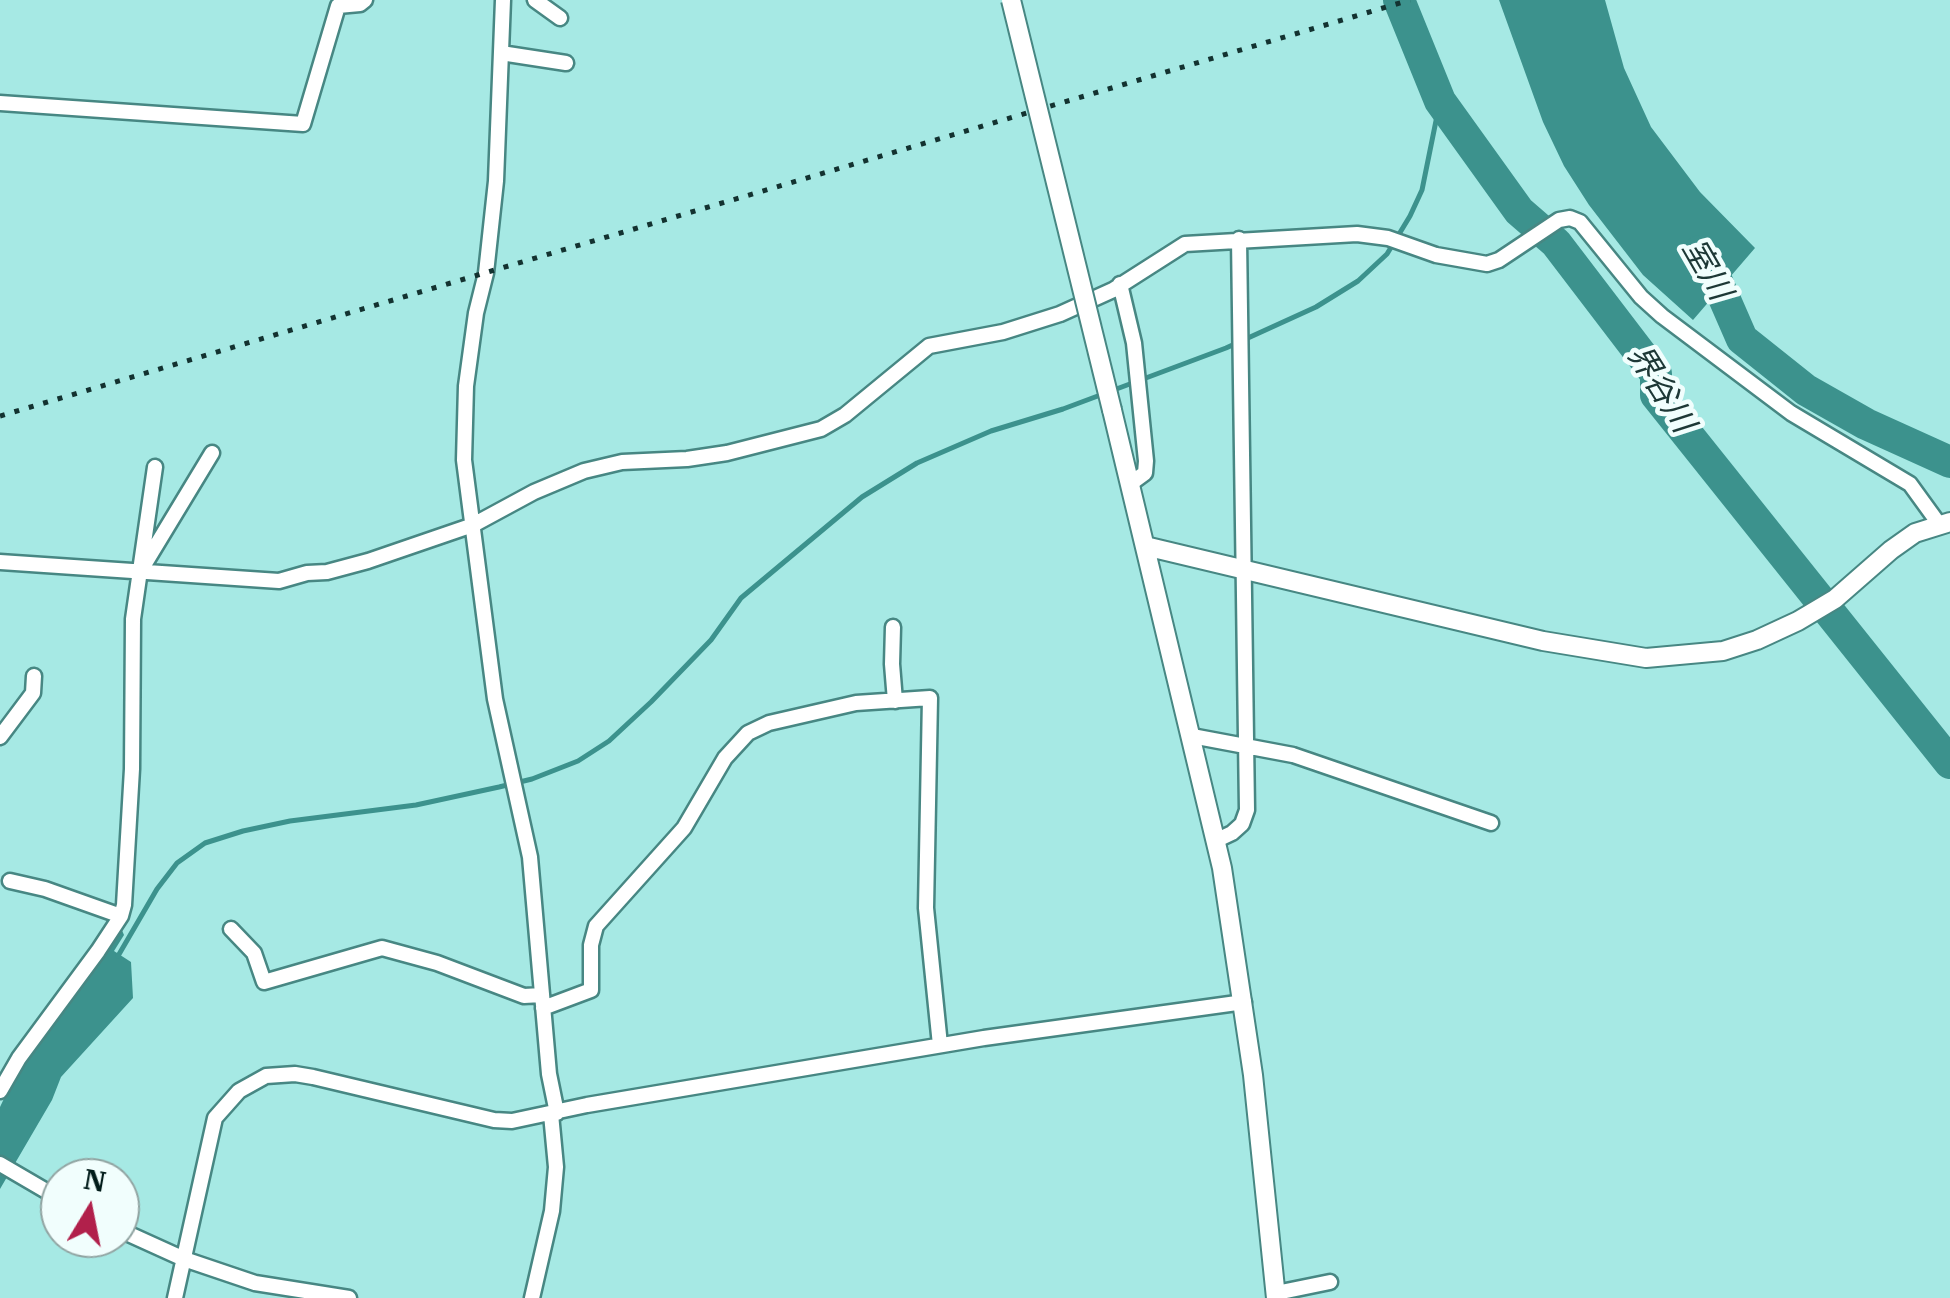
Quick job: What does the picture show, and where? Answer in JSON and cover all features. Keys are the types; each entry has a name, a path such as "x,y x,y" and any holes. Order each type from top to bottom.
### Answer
{"street":[{"path":"0,103 302,124 338,6 365,0"},
{"path":"503,0 496,181 463,429 495,699 530,856 554,1114 556,1167 552,1211 532,1298"},
{"path":"535,0 560,18"},
{"path":"1011,0 1216,841 1244,1002 1276,1295 1330,1282"},
{"path":"501,53 566,63"},
{"path":"0,562 279,581 368,561 473,525 584,471 622,462 687,459 727,452 821,429 929,346 1040,321 1120,284 1185,244 1358,234 1395,240 1436,256 1475,264 1499,260 1559,220 1570,218 1580,222 1642,297 1688,338 1791,413 1910,484 1944,524 1916,534 1891,550 1815,612 1757,640 1723,651 1646,658 1543,641 1145,546"},
{"path":"1216,841 1242,824 1247,810 1240,239"},
{"path":"1120,284 1134,343 1146,461 1145,472 1130,484"},
{"path":"140,572 212,453"},
{"path":"0,1091 120,916 132,769 133,619 154,467"},
{"path":"893,627 896,700"},
{"path":"0,737 33,693 34,676"},
{"path":"230,930 254,953 264,982 382,948 543,1002 591,990 591,945 596,926 684,828 725,758 748,733 807,712 856,703 930,698 926,908 940,1045"},
{"path":"1192,736 1315,762 1492,823"},
{"path":"10,880 120,916"},
{"path":"175,1298 216,1118 239,1091 266,1076 313,1077 494,1120 528,1120 587,1105 940,1045 1244,1002"},
{"path":"5,1167 40,1187"},
{"path":"140,1239 255,1283 348,1298"}],"water":[{"path":"1499,0 1605,0 1624,68 1651,127 1700,192 1755,248 1693,320 1643,275 1564,166 1543,122"},
{"path":"121,928 124,935 114,951 131,962 133,998 61,1077 52,1100 0,1189 0,1107 10,1086"}],"waterway":[{"name":"界谷川","path":"1399,0 1440,101 1519,211 1556,243 1656,374 1656,395 1950,763"},
{"path":"118,956 177,863 205,843 290,821 416,805 499,787 578,761 609,741 651,702 711,640 741,598 862,497 917,463 991,431 1063,409 1226,348 1316,307 1358,281 1387,254 1422,190 1440,101"},
{"name":"室川","path":"1700,251 1742,339 1806,390 1866,424 1950,462"}],"railway":[{"path":"0,416 1410,0"}]}
